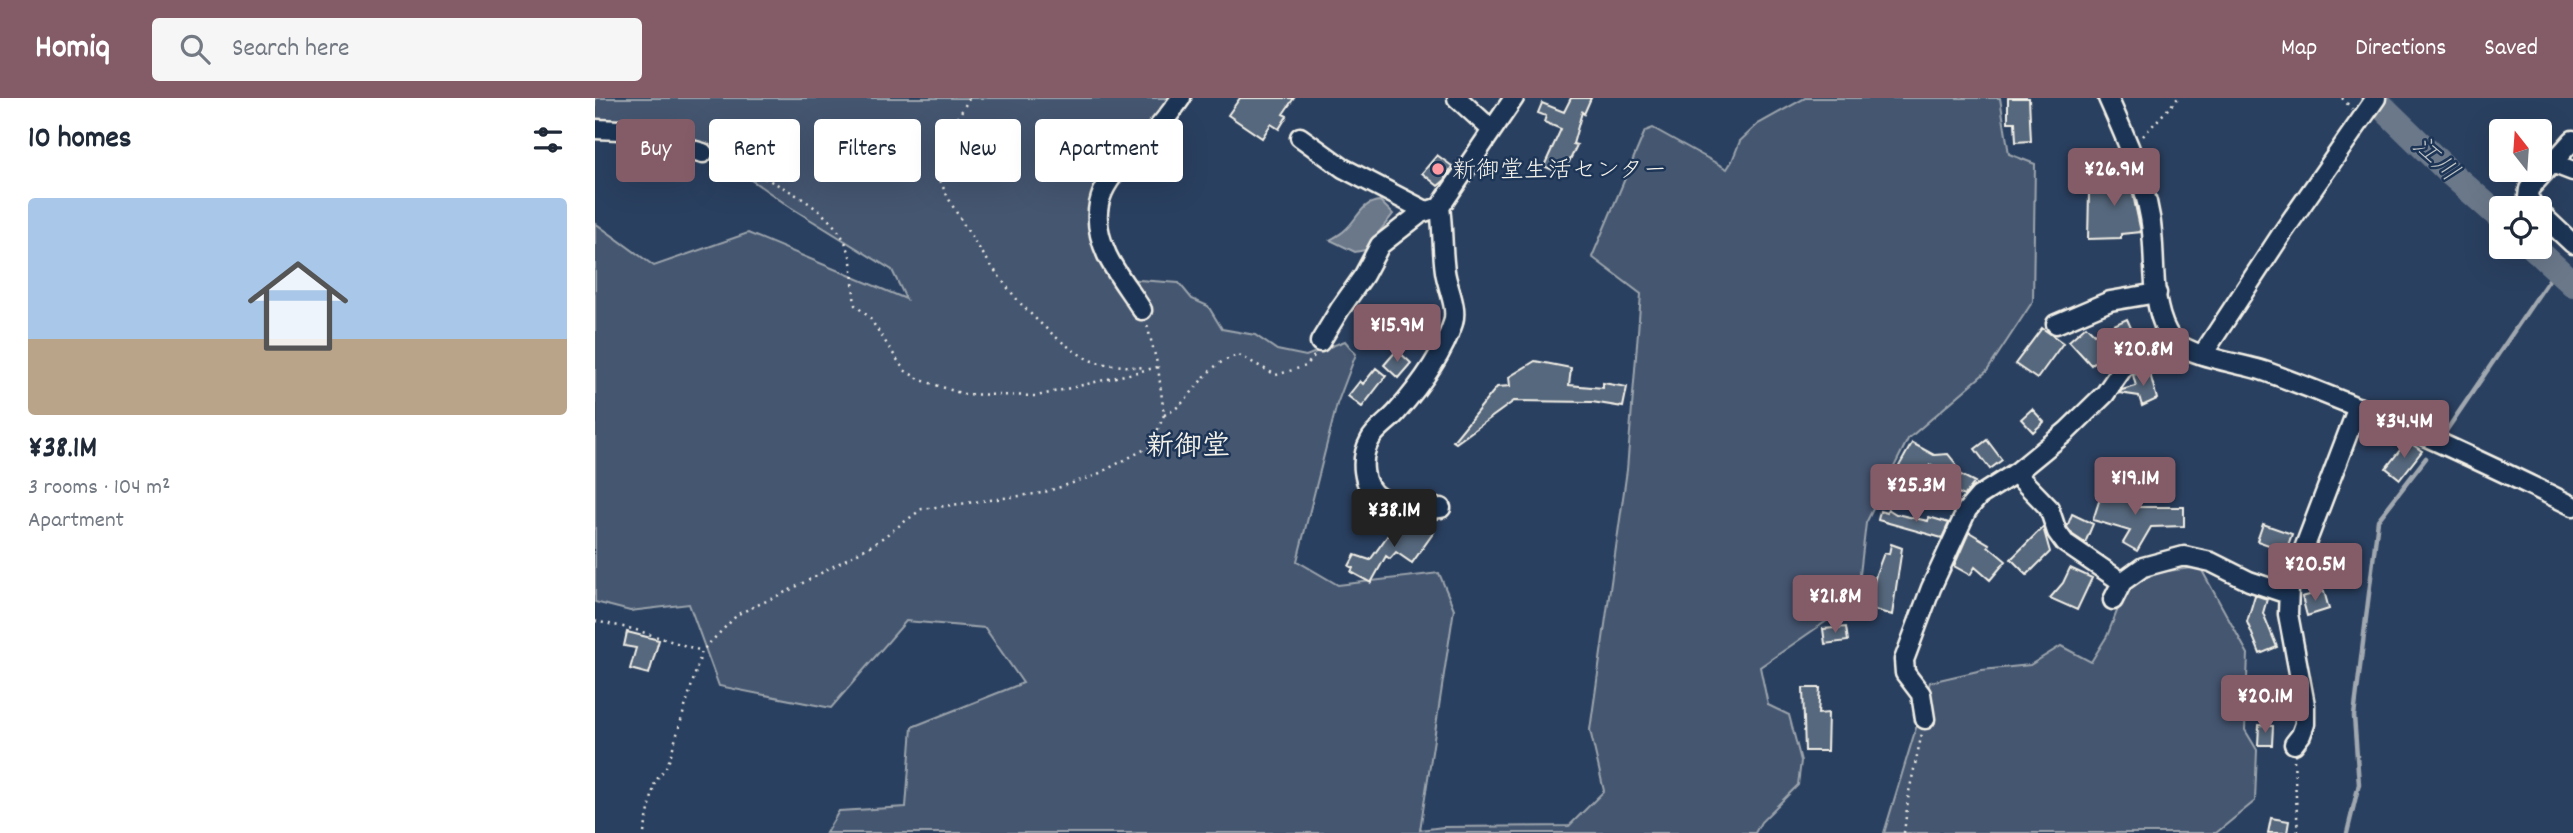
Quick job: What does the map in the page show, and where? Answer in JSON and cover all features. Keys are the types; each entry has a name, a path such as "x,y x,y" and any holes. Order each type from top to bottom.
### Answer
{"street":[{"path":"1142,310 1108,257 1097,228 1098,208 1105,187 1118,166 1156,130 1181,98"},
{"path":"1457,98 1492,131"},
{"path":"1320,342 1364,275 1380,245 1402,226 1433,209 1514,98"},
{"path":"2108,98 2129,146 2151,218 2160,313 2167,333 2178,346 2264,370 2358,407 2440,442 2573,506"},
{"path":"2203,354 2371,105"},
{"path":"595,129 620,130 703,153"},
{"path":"1300,137 1343,168 1433,209 1444,235 1445,271 1454,320 1442,348 1411,397 1370,439 1363,466 1372,494 1411,510 1441,508"},
{"path":"2573,140 2552,163 2573,171"},
{"path":"2552,224 2573,244"},
{"path":"2056,324 2110,301 2144,293 2157,293"},
{"path":"1925,719 1921,694 1905,673 1906,649 1967,510 1979,496 2015,473 2067,430 2105,394 2123,369 2167,333"},
{"path":"2294,744 2301,736 2305,724 2305,705 2288,614 2288,594 2358,407"},
{"path":"2015,473 2049,508 2057,532 2065,543 2122,582"},
{"path":"2113,600 2122,582 2143,567 2184,556 2211,562 2249,581 2288,594"}],"path":[{"path":"969,98 945,138 936,166 940,182 978,247 1021,304 1052,332 1090,360 1150,368"},
{"path":"2129,146 2137,142 2178,98"},
{"path":"703,153 801,197 829,218 849,253 855,304 869,317 904,370 921,380 963,394 1037,396 1158,367"},
{"path":"644,833 655,782 668,764 702,651 738,614 790,590 874,544 922,509 1042,493 1094,476 1151,446 1164,415 1158,367 1142,310"},
{"path":"1164,415 1176,410 1209,370 1224,359 1238,355 1276,375 1306,366 1317,353 1320,342"},
{"path":"595,621 633,629 702,651"},
{"path":"1904,833 1909,792 1925,719"},
{"path":"2294,744 2298,833"}],"shaded area":[{"path":"595,98 1167,98 1168,119 1035,119 1035,182 1102,182 1098,190 1112,278 1179,283 1192,299 1208,306 1222,329 1255,335 1277,350 1306,356 1345,341 1356,354 1337,404 1297,561 1338,585 1439,573 1454,609 1420,830 1443,827 1569,826 1604,791 1590,730 1627,470 1641,294 1592,257 1645,131 1653,128 1727,169 1740,141 1758,124 1805,98 2000,98 2009,154 2035,164 2033,301 1987,371 1908,439 1866,523 1857,600 1760,667 1768,705 1789,715 1801,761 1798,785 1761,822 1755,833 826,833 839,811 906,807 912,727 1023,683 985,628 906,621 831,708 719,686 689,604 630,611 595,602 595,223 654,266 748,233 906,299 892,270 754,182 800,182 800,119 709,119 709,150 695,141 695,119 616,119 616,126 595,122"},
{"path":"1380,201 1393,214 1365,250 1355,252 1330,240 1345,230 1368,204"},
{"path":"2200,567 2248,654 2245,730 2257,750 2255,801 2216,833 1884,833 1930,682 1982,670 2030,665 2061,646 2091,662 2107,636 2126,589 2159,572"}],"building":[{"path":"1240,98 1294,98 1283,114 1287,116 1279,129 1271,124 1262,138 1228,115"},
{"path":"1571,98 1591,98 1584,114 1582,112 1573,144 1577,145 1563,175 1544,166 1561,129 1544,122 1546,116 1538,113 1542,103 1564,112"},
{"path":"2008,98 2029,98 2031,141 2016,142 2015,122 2008,122"},
{"path":"2119,151 2132,190 2141,232 2121,234 2121,238 2088,239 2089,192 2114,192 2110,181 2118,178 2111,154"},
{"name":"新御堂生活センター","path":"1437,155 1452,166 1445,180 1438,186 1422,173"},
{"path":"2127,319 2136,339 2119,347 2117,342 2091,365 2069,341 2086,326 2094,334"},
{"path":"2042,328 2063,343 2037,379 2015,364"},
{"path":"1397,350 1411,363 1398,378 1384,365"},
{"path":"1535,361 1571,368 1569,385 1603,388 1603,383 1627,387 1623,407 1592,402 1514,401 1456,443 1453,441 1497,387 1510,386 1509,377"},
{"path":"1376,368 1386,376 1362,407 1348,396 1360,381 1363,384"},
{"path":"2149,370 2157,399 2142,406 2139,396 2119,393 2136,386 2133,375"},
{"path":"2032,409 2044,422 2033,432 2021,419"},
{"path":"1987,440 2002,460 1990,469 1975,449"},
{"path":"2407,441 2422,451 2400,479 2386,468"},
{"path":"1912,443 1934,455 1948,454 1956,464 1951,475 1930,465 1917,488 1894,475"},
{"path":"1953,471 1975,482 1964,496 1944,486"},
{"path":"2103,489 2137,499 2135,507 2184,507 2184,526 2151,527 2137,551 2123,543 2130,531 2093,520"},
{"path":"1888,509 1896,514 1928,521 1929,517 1949,523 1942,538 1878,520 1880,511 1887,513"},
{"path":"2072,514 2093,524 2085,543 2067,527"},
{"path":"1407,520 1418,521 1434,532 1412,563 1396,552 1390,559 1386,556 1371,583 1351,572 1353,568 1349,566 1355,555 1370,560 1393,528 1399,532 1397,538"},
{"path":"2263,524 2292,534 2286,551 2257,541"},
{"path":"2043,527 2050,552 2027,575 2011,559"},
{"path":"1969,532 1989,544 1988,546 2006,561 1990,580 1975,567 1970,575 1954,566"},
{"path":"1891,544 1902,548 1892,615 1868,608 1876,574 1884,553 1889,554"},
{"path":"2070,568 2092,578 2077,610 2050,598 2063,583"},
{"path":"2324,591 2329,609 2307,616 2302,597"},
{"path":"2255,595 2267,599 2263,613 2277,647 2260,654 2247,622"},
{"path":"1846,627 1848,641 1825,644 1823,629"},
{"path":"627,632 659,640 649,674 630,669 636,648 624,646"},
{"path":"1803,688 1820,688 1818,714 1828,713 1827,751 1805,751"},
{"path":"2259,725 2273,726 2272,745 2258,745"},
{"path":"2271,818 2289,821 2287,833 2268,833"}],"waterway":[{"name":"江川","path":"2373,98 2489,207"},
{"name":"江川","path":"2546,259 2573,284"},
{"path":"2446,431 2557,268"},
{"path":"2347,833 2359,784 2354,716 2378,520 2426,458"}],"place":[{"name":"新御堂生活センター","path":"1438,169"}],"district":[{"name":"新御堂","path":"1188,444"}]}
